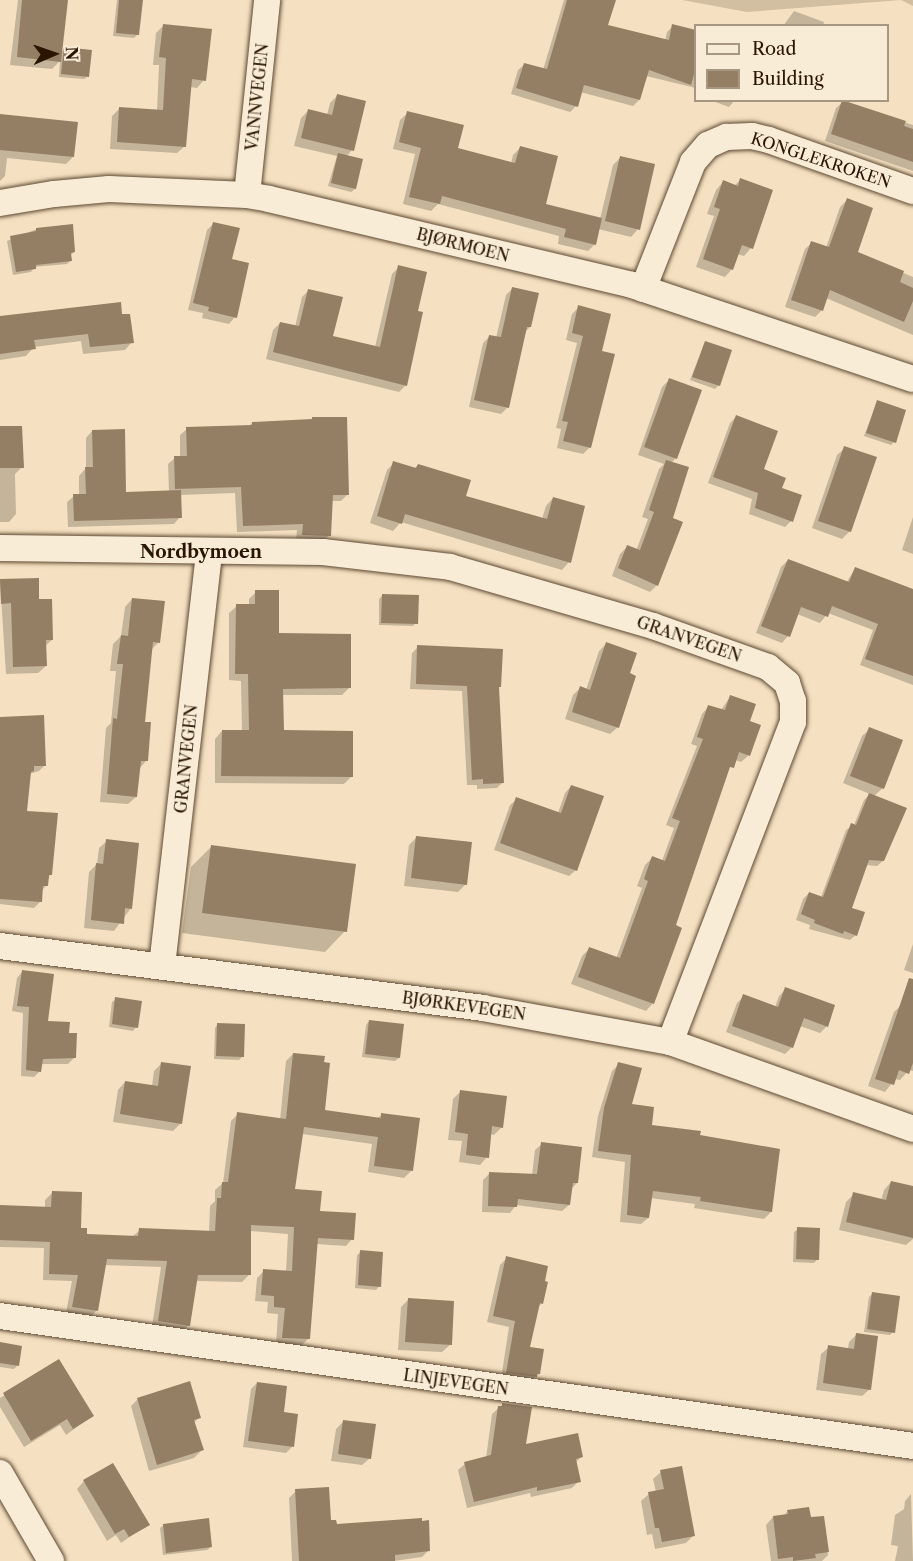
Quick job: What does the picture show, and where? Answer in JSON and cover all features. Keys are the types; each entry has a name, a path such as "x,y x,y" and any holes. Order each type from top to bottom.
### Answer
{"street":[{"name":"VANNVEGEN","path":"247,195 267,0"},
{"name":"KONGLEKROKEN","path":"643,289 693,162 708,146 726,137 752,136 769,140 913,191"},
{"name":"BJØRMOEN","path":"0,203 54,194 109,189 247,195 643,289 913,379"},
{"name":"GRANVEGEN","path":"0,548 323,552 450,567 653,626 768,667 787,683 793,700 793,722 670,1042"},
{"name":"GRANVEGEN","path":"162,966 209,552"},
{"name":"BJØRKEVEGEN","path":"0,946 504,1011 670,1042 913,1129"},
{"name":"LINJEVEGEN","path":"0,1316 913,1446"},
{"path":"0,1473 51,1561"}],"shaded area":[{"path":"682,0 901,0 747,12"},
{"path":"901,0 913,0 913,6"}],"building":[{"path":"22,0 68,0 61,62 17,57"},
{"path":"119,0 143,0 139,35 116,33"},
{"path":"567,0 616,0 608,25 669,40 672,24 694,30 694,74 691,85 649,70 640,100 584,85 578,107 516,88 524,63 547,69"},
{"path":"163,24 212,29 206,81 192,79 186,147 117,142 119,107 163,110 166,58 159,57"},
{"path":"64,47 92,50 89,77 61,74"},
{"path":"337,94 366,101 354,151 301,138 308,109 332,115"},
{"path":"841,102 848,102 906,121 904,126 913,129 913,162 831,134"},
{"path":"407,111 464,125 458,148 515,163 520,146 558,156 546,204 602,218 596,245 564,237 566,229 442,196 440,204 409,197 421,148 399,142"},
{"path":"0,114 78,122 74,157 0,150"},
{"path":"338,153 363,159 356,189 331,183"},
{"path":"620,156 655,164 640,230 605,221"},
{"path":"740,178 773,190 753,249 742,245 733,270 703,259 720,209 714,207 723,180 738,186"},
{"path":"847,198 873,208 858,252 904,271 900,282 913,288 913,301 904,322 830,290 823,311 791,300 811,241 829,247"},
{"path":"213,222 240,228 232,259 249,263 237,318 208,311 209,307 193,303"},
{"path":"73,224 75,252 71,253 72,261 36,265 36,269 16,272 10,236 36,231 36,228"},
{"path":"398,265 427,272 418,311 423,312 407,386 273,352 280,322 299,326 308,289 343,297 333,336 380,347"},
{"path":"512,287 539,293 531,327 527,327 509,408 474,400 489,335 501,337"},
{"path":"121,302 122,314 130,314 134,343 90,347 88,334 34,340 36,349 0,354 0,316"},
{"path":"578,305 611,314 602,351 615,354 591,448 563,441 568,422 562,421 583,336 572,333"},
{"path":"705,341 732,350 720,386 692,377"},
{"path":"669,378 702,390 677,459 644,447"},
{"path":"877,400 906,410 896,443 866,433"},
{"path":"736,415 778,431 764,469 786,478 782,488 802,495 793,522 755,508 758,493 713,477"},
{"path":"312,417 347,417 349,495 333,495 331,536 302,535 303,524 243,526 241,487 175,489 174,456 187,456 186,427 252,425 252,422 312,419"},
{"path":"0,426 22,426 24,468 0,468"},
{"path":"125,429 126,492 181,490 182,518 74,521 73,494 86,494 85,467 93,467 92,430"},
{"path":"844,446 877,457 851,532 818,521"},
{"path":"666,460 689,467 673,518 683,522 658,586 618,568 627,545 640,550 654,512 649,510"},
{"path":"393,461 416,468 418,464 471,480 466,496 547,519 553,497 585,506 571,563 405,514 402,524 377,516"},
{"path":"788,559 849,582 855,567 913,589 913,676 865,659 878,624 832,606 828,617 801,607 790,637 761,626"},
{"path":"39,578 39,599 52,599 53,640 46,640 47,666 13,667 11,603 1,604 0,579"},
{"path":"255,590 279,590 279,633 351,634 351,688 283,689 284,730 353,731 353,777 221,776 222,730 249,730 248,674 235,674 236,604 255,604"},
{"path":"382,594 419,595 418,624 381,623"},
{"path":"132,598 165,601 160,643 153,642 145,722 151,722 148,761 141,761 137,797 107,794 113,718 117,719 123,664 117,664 121,635 128,636"},
{"path":"606,642 637,653 630,673 636,676 619,728 572,712 580,686 590,690"},
{"path":"417,645 503,649 501,687 499,687 504,783 483,784 483,779 472,780 467,686 416,684"},
{"path":"730,695 756,704 750,721 761,725 750,756 739,752 734,768 730,767 676,925 682,928 654,1004 578,977 589,947 620,958 648,881 644,879 652,856 665,861 680,821 672,818 703,739 697,737 708,705 725,710"},
{"path":"44,715 46,766 34,766 34,771 31,772 27,811 58,813 52,875 49,875 48,886 43,886 42,902 0,899 0,717"},
{"path":"869,727 903,740 884,789 850,776"},
{"path":"571,785 604,796 577,871 500,843 516,797 561,813"},
{"path":"869,793 907,808 884,861 869,860 852,908 865,912 857,936 844,931 843,934 814,923 815,920 801,914 809,892 823,897 851,823 856,825"},
{"path":"416,836 472,842 467,885 411,878"},
{"path":"106,839 139,843 132,909 125,908 124,924 91,920 96,863 103,864"},
{"path":"211,845 356,864 347,932 202,913"},
{"path":"22,970 54,974 48,1021 70,1022 69,1033 77,1033 76,1058 43,1059 41,1072 26,1070 29,1007 17,1006"},
{"path":"909,978 913,979 913,1063 909,1074 899,1070 894,1085 875,1079"},
{"path":"785,987 835,1005 828,1027 804,1018 793,1048 732,1026 743,994 778,1007"},
{"path":"115,997 142,1001 138,1028 112,1024"},
{"path":"369,1020 404,1024 400,1058 365,1054"},
{"path":"217,1023 245,1024 244,1057 216,1056"},
{"path":"293,1053 325,1056 324,1062 330,1063 325,1110 381,1118 381,1113 420,1118 413,1171 374,1166 378,1137 304,1127 295,1189 322,1191 320,1211 356,1213 354,1240 318,1238 310,1339 282,1338 285,1308 274,1307 274,1296 261,1295 263,1269 292,1271 294,1227 251,1225 251,1275 198,1275 190,1326 158,1321 167,1261 107,1259 98,1311 72,1307 78,1275 49,1274 50,1242 0,1240 0,1205 51,1207 52,1191 82,1192 81,1228 87,1228 87,1234 138,1236 139,1228 215,1231 217,1198 221,1198 222,1182 228,1182 237,1112 286,1119"},
{"path":"161,1062 191,1066 182,1124 120,1114 125,1081 158,1086"},
{"path":"618,1062 642,1068 632,1104 654,1107 652,1125 701,1131 700,1135 780,1149 772,1212 700,1201 701,1197 653,1191 649,1218 627,1215 631,1155 598,1151 604,1108"},
{"path":"460,1090 507,1096 503,1128 492,1126 489,1158 466,1155 468,1134 455,1132"},
{"path":"541,1142 582,1147 578,1183 573,1183 570,1205 518,1199 517,1207 488,1206 489,1172 537,1174"},
{"path":"891,1181 913,1186 913,1238 846,1222 853,1192 886,1200"},
{"path":"797,1227 820,1228 819,1260 796,1259"},
{"path":"360,1250 383,1252 381,1287 358,1285"},
{"path":"506,1256 548,1266 545,1281 548,1282 543,1304 540,1303 530,1347 544,1349 540,1374 537,1374 537,1377 506,1373 515,1321 493,1316"},
{"path":"872,1292 900,1296 895,1333 867,1329"},
{"path":"408,1298 454,1301 452,1345 405,1342"},
{"path":"856,1333 878,1336 871,1390 823,1383 828,1345 854,1349"},
{"path":"0,1342 22,1346 19,1366 0,1363"},
{"path":"59,1359 94,1416 73,1429 67,1419 31,1441 3,1393"},
{"path":"190,1381 201,1418 194,1420 204,1450 157,1465 137,1398"},
{"path":"257,1382 287,1386 284,1412 298,1414 294,1447 248,1441"},
{"path":"502,1403 532,1407 526,1444 578,1433 583,1457 576,1459 581,1482 537,1491 537,1487 474,1502 464,1462 491,1455 498,1406 502,1406"},
{"path":"343,1420 376,1424 371,1459 338,1454"},
{"path":"113,1463 150,1525 129,1537 124,1529 115,1534 83,1480"},
{"path":"682,1466 695,1536 662,1542 659,1528 655,1528 648,1492 664,1489 660,1470"},
{"path":"329,1487 331,1520 336,1520 337,1524 422,1518 422,1521 429,1520 430,1551 395,1555 395,1561 299,1561 295,1489"},
{"path":"809,1507 811,1517 824,1516 829,1552 815,1554 816,1558 793,1561 793,1557 778,1559 773,1516 788,1514 787,1510"},
{"path":"209,1518 212,1547 166,1553 163,1524"}],"district":[{"name":"Nordbymoen","path":"201,552"}]}
